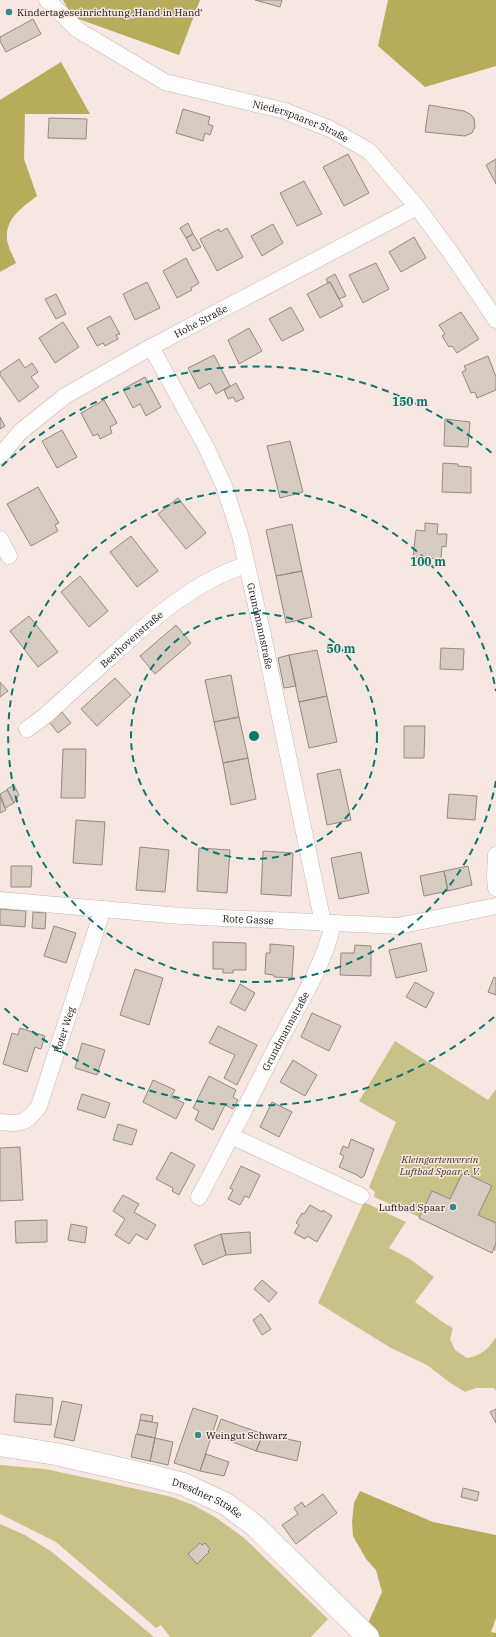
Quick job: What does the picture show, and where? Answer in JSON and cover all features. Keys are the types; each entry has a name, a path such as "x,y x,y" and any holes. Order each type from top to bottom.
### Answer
{"main road":[{"name":"Dresdner Straße","path":"0,1445 56,1454 183,1484 226,1504 254,1525 368,1637"}],"street":[{"name":"Niederspaarer Straße","path":"47,0 78,30 165,82 285,111 330,129 369,152 417,206 496,320"},
{"name":"Hohe Straße","path":"0,456 20,432 65,396 151,347 417,206"},
{"name":"Grundmannstraße","path":"151,347 206,447 224,486 240,535 328,923 330,938 312,978 232,1136 199,1197"},
{"path":"0,538 9,556"},
{"name":"Beethovenstraße","path":"27,729 45,716 146,625 164,611 215,577 246,565"},
{"path":"496,855 496,888"},
{"name":"Rote Gasse","path":"0,900 181,916 398,926 496,906"},
{"name":"Roter Weg","path":"0,1122 21,1123 33,1115 39,1106 103,909"},
{"path":"232,1136 361,1196"}],"green space":[{"name":"Kleingartenverein Luftbad Spaar e. V.","path":"395,1041 488,1100 496,1089 496,1251 374,1197 375,1192 369,1187 396,1122 359,1101"},
{"path":"364,1202 406,1222 389,1248 410,1259 434,1277 415,1302 453,1328 450,1339 455,1350 467,1358 476,1356 484,1351 496,1337 496,1391 494,1388 476,1388 465,1392 427,1365 391,1348 318,1303"},
{"path":"0,1465 45,1469 172,1497 193,1505 215,1517 243,1537 328,1619 311,1637 170,1637 161,1625 156,1628 56,1542 0,1514"},
{"path":"0,1524 25,1535 52,1552 154,1637 0,1637"}],"shaded area":[{"path":"63,0 200,0 179,55 73,17"},
{"path":"388,0 496,0 496,66 425,87 378,46"},
{"path":"61,62 90,114 25,114 24,159 37,196 16,214 9,226 7,240 9,249 16,263 0,272 0,100"},
{"path":"360,1491 433,1522 496,1535 496,1618 491,1632 496,1633 496,1637 380,1637 370,1628 369,1621 382,1592 376,1570 366,1559 353,1536 352,1522 354,1503"}],"building":[{"path":"255,0 282,0 280,7"},
{"path":"33,19 41,34 6,52 0,41 0,37"},
{"path":"429,105 464,111 470,114 474,118 475,127 472,133 465,136 425,132"},
{"path":"183,109 210,117 208,124 213,126 210,135 205,133 203,141 176,133"},
{"path":"49,118 87,119 86,139 48,138"},
{"path":"348,154 369,193 344,206 323,167"},
{"path":"496,159 496,184 486,165"},
{"path":"304,181 322,214 297,226 280,193"},
{"path":"188,223 193,234 186,238 180,228"},
{"path":"273,224 283,243 262,256 251,236"},
{"path":"227,228 243,257 217,271 200,239 219,229 220,232"},
{"path":"193,234 201,247 193,251 186,238"},
{"path":"414,237 426,258 401,272 389,252"},
{"path":"186,258 199,283 191,288 192,290 177,298 163,271"},
{"path":"376,263 389,289 363,303 349,275"},
{"path":"335,274 346,296 339,299 330,282 328,283 326,279"},
{"path":"147,282 160,308 135,320 123,294"},
{"path":"330,282 343,306 320,318 307,294"},
{"path":"56,294 66,314 56,319 45,299"},
{"path":"291,307 304,330 282,341 269,319"},
{"path":"461,312 479,339 457,353 452,346 449,347 442,336 445,334 439,325"},
{"path":"110,316 120,334 116,335 118,339 105,346 103,343 97,346 87,328"},
{"path":"63,322 79,347 55,363 39,338"},
{"path":"249,328 262,351 239,364 228,340"},
{"path":"214,355 230,386 216,394 210,383 199,389 188,368"},
{"path":"488,356 496,377 496,390 477,398 475,392 471,393 462,372 466,370 464,366"},
{"path":"19,359 25,368 32,363 38,372 31,377 39,387 19,402 0,375 0,372"},
{"path":"145,377 161,407 146,416 140,404 133,408 123,389"},
{"path":"236,383 244,398 236,402 233,397 228,399 224,390"},
{"path":"104,400 117,423 110,427 112,433 100,439 98,434 93,436 81,413"},
{"path":"0,417 5,426 0,429"},
{"path":"445,419 470,422 468,447 444,446"},
{"path":"62,430 77,457 57,468 42,441"},
{"path":"290,441 303,492 280,498 267,446"},
{"path":"443,463 471,467 471,493 442,492"},
{"path":"38,487 59,523 55,525 58,531 31,546 7,504"},
{"path":"178,498 206,533 186,549 158,514"},
{"path":"425,523 438,524 437,534 447,534 446,547 442,546 441,559 413,557 416,530 425,531"},
{"path":"292,524 302,571 276,576 266,530"},
{"path":"131,536 158,571 137,587 110,552"},
{"path":"302,571 312,617 286,623 276,576"},
{"path":"80,576 108,611 89,627 61,592"},
{"path":"29,616 58,652 38,667 10,631"},
{"path":"176,625 191,643 155,674 140,656"},
{"path":"441,648 464,649 463,670 440,669"},
{"path":"317,650 327,696 299,702 289,655"},
{"path":"289,655 296,686 284,688 278,658"},
{"path":"231,675 239,717 214,722 205,680"},
{"path":"115,678 131,695 97,726 81,709"},
{"path":"0,682 8,691 0,697"},
{"path":"327,696 337,742 309,748 299,702"},
{"path":"62,712 71,723 58,733 49,722"},
{"path":"239,717 248,758 223,763 214,722"},
{"path":"404,726 425,726 424,758 404,758"},
{"path":"63,749 86,749 85,798 61,798"},
{"path":"248,758 256,799 231,805 223,763"},
{"path":"340,769 351,820 327,825 317,774"},
{"path":"14,785 19,795 14,803 7,789"},
{"path":"7,790 14,803 5,808 0,794"},
{"path":"449,794 477,796 475,820 447,818"},
{"path":"0,797 6,810 0,813"},
{"path":"76,820 105,822 102,865 73,863"},
{"path":"140,847 169,850 165,892 136,890"},
{"path":"199,848 230,850 227,893 197,891"},
{"path":"263,851 293,853 291,896 261,894"},
{"path":"361,852 369,893 339,899 331,858"},
{"path":"11,866 32,866 31,887 11,887"},
{"path":"468,866 472,885 448,891 444,871"},
{"path":"444,871 448,891 424,896 420,876"},
{"path":"0,909 26,911 25,927 0,925"},
{"path":"33,912 46,913 45,929 32,928"},
{"path":"54,926 76,933 66,963 44,956"},
{"path":"213,942 246,943 246,970 233,970 233,973 223,973 223,969 213,969"},
{"path":"421,943 427,971 396,978 389,950"},
{"path":"270,944 294,946 292,978 274,977 274,975 265,974 266,953 270,953"},
{"path":"355,945 371,946 371,976 340,975 341,953 354,953"},
{"path":"135,969 163,978 149,1025 120,1015"},
{"path":"494,977 496,978 496,995 488,992"},
{"path":"415,982 434,993 426,1008 406,997"},
{"path":"240,984 255,993 245,1011 230,1003"},
{"path":"312,1013 341,1026 329,1051 301,1037"},
{"path":"218,1026 257,1045 237,1085 224,1078 235,1055 209,1043"},
{"path":"20,1028 45,1036 41,1049 35,1047 27,1072 3,1064 12,1033 18,1035"},
{"path":"82,1043 105,1050 97,1075 75,1068"},
{"path":"293,1060 317,1075 305,1096 280,1082"},
{"path":"209,1076 236,1090 233,1097 238,1100 233,1109 225,1105 213,1130 195,1120 199,1111 193,1108"},
{"path":"153,1080 175,1090 171,1097 184,1103 176,1119 143,1102"},
{"path":"82,1094 110,1103 105,1118 77,1109"},
{"path":"272,1102 292,1112 279,1137 260,1127"},
{"path":"118,1124 137,1130 132,1145 113,1140"},
{"path":"351,1139 374,1149 364,1176 361,1178 339,1167 344,1156 340,1154 343,1146 348,1148"},
{"path":"20,1147 23,1200 0,1201 0,1148"},
{"path":"171,1152 195,1165 179,1195 172,1191 173,1188 156,1179"},
{"path":"241,1166 260,1175 249,1198 245,1196 240,1205 228,1199 233,1190 230,1188"},
{"name":"Luftbad Spaar","path":"463,1172 492,1186 478,1215 496,1223 496,1243 492,1253 419,1218 432,1191 450,1199"},
{"path":"123,1195 139,1204 134,1212 156,1225 147,1240 136,1234 129,1244 115,1235 125,1219 113,1211"},
{"path":"310,1205 322,1212 323,1210 332,1216 317,1242 307,1236 305,1239 294,1233 299,1225 296,1223 302,1213 304,1214"},
{"path":"47,1220 47,1242 16,1243 15,1221"},
{"path":"71,1224 87,1227 85,1243 68,1240"},
{"path":"250,1232 251,1253 226,1255 221,1234"},
{"path":"221,1234 226,1255 203,1265 194,1245"},
{"path":"262,1280 277,1293 269,1302 254,1289"},
{"path":"261,1314 271,1329 262,1335 253,1320"},
{"path":"16,1394 53,1398 51,1425 14,1422"},
{"path":"62,1401 82,1405 74,1441 54,1437"},
{"name":"Weingut Schwarz","path":"193,1408 218,1416 200,1471 174,1463"},
{"path":"496,1409 496,1423 490,1412"},
{"path":"141,1414 153,1416 152,1422 140,1420"},
{"path":"221,1419 263,1434 256,1451 215,1435"},
{"path":"140,1420 158,1423 155,1438 137,1434"},
{"path":"136,1434 155,1438 150,1461 131,1457"},
{"path":"263,1434 301,1442 297,1461 256,1451"},
{"path":"155,1438 173,1442 168,1465 150,1461"},
{"path":"206,1454 229,1462 224,1476 200,1471"},
{"path":"463,1488 479,1492 477,1501 461,1497"},
{"path":"323,1494 337,1513 296,1544 282,1525 298,1514 294,1508 302,1502 305,1507"},
{"path":"200,1543 202,1545 205,1543 210,1549 208,1551 209,1552 197,1564 188,1554"}],"place":[{"name":"Kindertageseinrichtung ‚Hand in Hand‘","path":"9,12"},
{"name":"Luftbad Spaar","path":"453,1207"},
{"name":"Weingut Schwarz","path":"198,1435"}]}
